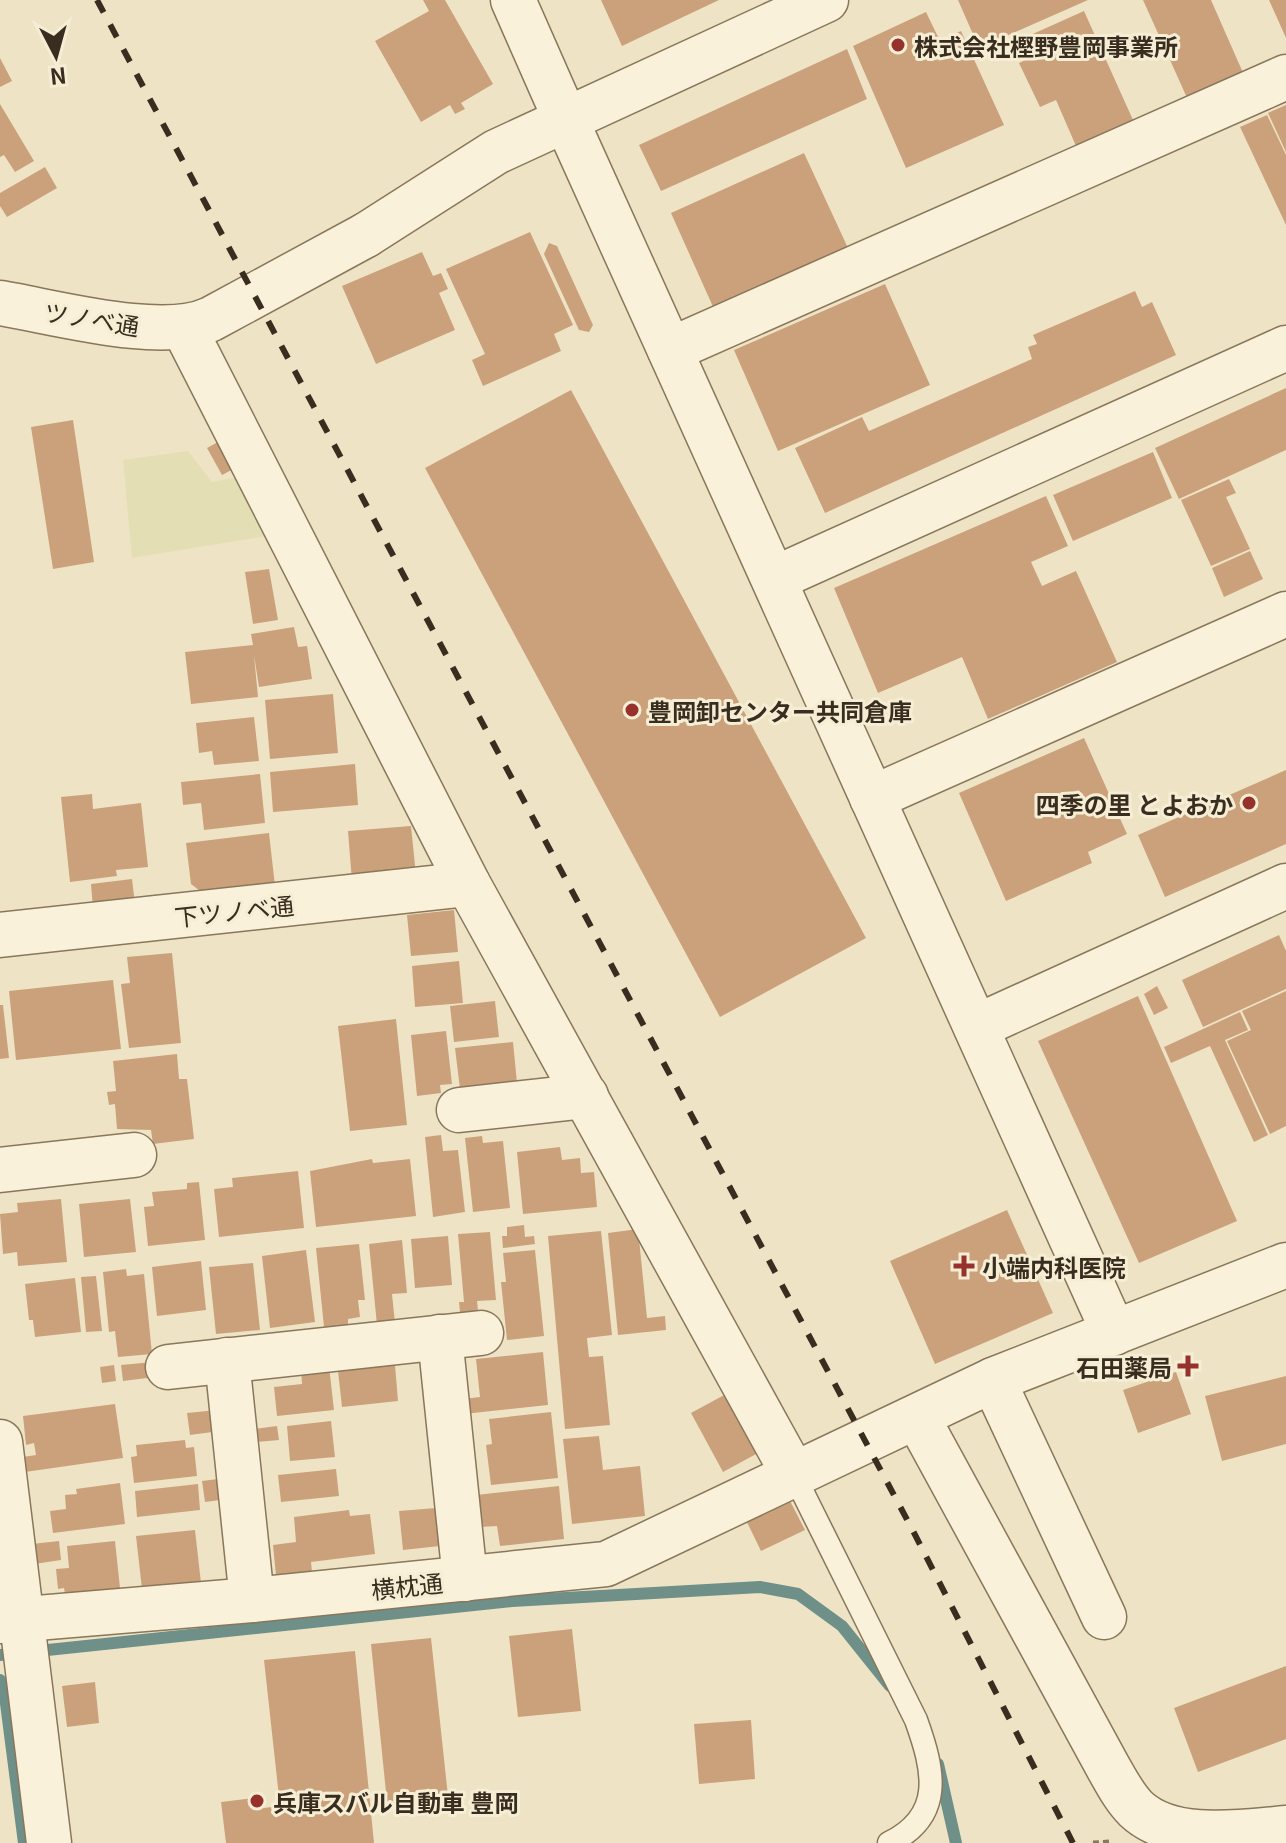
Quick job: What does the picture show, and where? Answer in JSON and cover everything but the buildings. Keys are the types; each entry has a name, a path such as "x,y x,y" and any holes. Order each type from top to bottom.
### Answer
{"street":[{"path":"513,0 1114,1333"},
{"path":"794,1475 468,884 184,328 211,319 366,235 465,169 565,118 826,0"},
{"path":"670,350 1286,77"},
{"name":"ツノベ通","path":"0,303 139,326 184,328"},
{"path":"774,579 1286,348"},
{"path":"872,798 1286,614"},
{"name":"下ツノベ通","path":"0,935 468,884"},
{"path":"976,1027 1286,886"},
{"path":"459,1110 586,1096"},
{"path":"0,1170 134,1155"},
{"name":"横枕通","path":"10,1620 252,1600 606,1564 993,1380 1286,1265"},
{"path":"168,1367 460,1335 465,1579"},
{"path":"227,1360 252,1600"},
{"path":"993,1380 1104,1617"},
{"path":"917,1417 1108,1767 1135,1808 1164,1826 1185,1831 1286,1828"},
{"path":"0,1442 10,1620 49,1843"}],"lane":[{"path":"794,1475 916,1720 928,1759 931,1778 926,1812 917,1825 889,1843"}],"shaded area":[{"path":"188,451 212,482 246,476 273,535 132,558 123,460"}],"waterway":[{"path":"0,1655 512,1601 760,1587 798,1594 842,1626 890,1686"},
{"path":"0,1680 4,1688 24,1843"},
{"path":"938,1764 956,1843"}],"railway":[{"path":"97,0 911,1527 1073,1843"}],"place":[{"name":"株式会社樫野豊岡事業所","path":"898,45"},
{"name":"豊岡卸センター共同倉庫","path":"632,710"},
{"name":"四季の里 とよおか","path":"1249,803"},
{"name":"小端内科医院","path":"964,1266"},
{"name":"石田薬局","path":"1188,1366"},
{"name":"兵庫スバル自動車 豊岡","path":"257,1801"}]}
